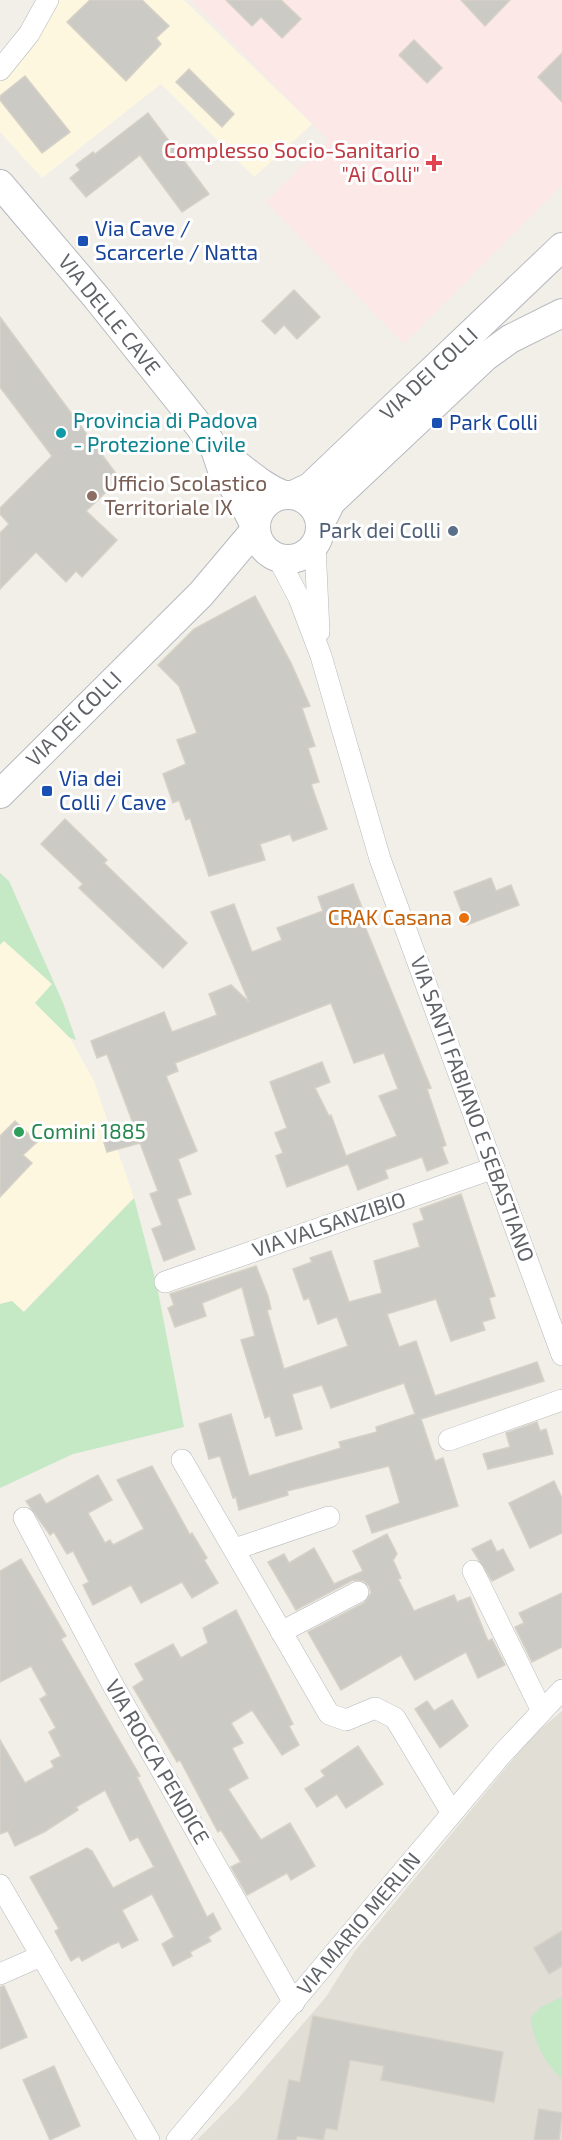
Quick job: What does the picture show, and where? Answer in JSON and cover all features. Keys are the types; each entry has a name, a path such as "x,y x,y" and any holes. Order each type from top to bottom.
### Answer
{"main road":[{"name":"VIA DELLE CAVE","path":"0,184 96,297 215,449 222,470 242,500 255,528"},
{"name":"VIA DEI COLLI","path":"0,794 201,594 255,528 259,512 270,500 310,487 562,247"},
{"name":"VIA DEI COLLI","path":"201,594 233,574 276,557 294,560 306,555 318,534 331,502 484,357 510,339 562,313"},
{"name":"VIA DELLE CAVE","path":"215,449 235,461 266,488 288,495"},
{"path":"288,495 311,504 318,534"},
{"path":"255,528 260,544 276,557"}],"street":[{"path":"0,70 29,34 48,0"},
{"name":"VIA SANTI FABIANO E SEBASTIANO","path":"318,534 321,656"},
{"name":"VIA SANTI FABIANO E SEBASTIANO","path":"276,557 299,598 321,656 380,859 562,1354"},
{"name":"VIA VALSANZIBIO","path":"165,1282 494,1168"},
{"path":"449,1440 562,1400"},
{"path":"182,1460 329,1714 346,1720 375,1708 395,1718 452,1813"},
{"path":"235,1549 329,1517"},
{"name":"VIA ROCCA PENDICE","path":"24,1518 113,1685 294,2003"},
{"path":"473,1571 541,1709"},
{"path":"281,1632 358,1592"},
{"name":"VIA MARIO MERLIN","path":"177,2140 452,1813 541,1709 562,1690"},
{"path":"0,1885 149,2140"},
{"path":"0,1974 41,1956"}],"shaded area":[{"path":"54,0 184,0 312,124 254,177 161,84 42,178 0,132 0,77"},
{"name":"Complesso Socio-Sanitario \"Ai Colli\"","path":"191,0 562,0 562,185 404,344 266,202 328,140"},
{"path":"4,940 52,984 35,1003 70,1038 94,1081 134,1198 23,1312 12,1301 0,1304 0,945"},
{"path":"562,1711 562,2140 197,2140 239,2098 326,1997 355,1951 532,1736"}],"green space":[{"path":"0,873 9,881 63,1003 76,1040 70,1038 35,1003 52,984 4,941 0,945"},
{"path":"134,1198 157,1286 184,1427 73,1454 0,1488 0,1304 12,1301 24,1312"},
{"path":"562,1997 562,2079 540,2051 531,2017 541,2007"}],"building":[{"path":"90,0 142,0 169,26 156,38 161,44 126,81 67,22"},
{"path":"226,0 281,0 301,19 282,38 261,17 252,26"},
{"path":"461,0 510,0 485,26"},
{"path":"414,40 442,68 427,83 399,55"},
{"path":"562,53 562,102 538,77"},
{"path":"189,69 234,114 222,127 176,82"},
{"path":"25,76 70,132 42,153 0,100 0,96"},
{"path":"148,113 209,194 182,212 140,155 86,197 70,178 80,170 76,165 93,152 95,154"},
{"path":"294,290 320,317 297,339 284,325 275,334 262,321"},
{"path":"0,317 120,479 86,511 117,540 82,577 76,571 66,582 36,552 0,589 0,533 9,524 0,514 0,508 52,456 0,387"},
{"path":"255,596 291,663 310,706 302,708 315,746 308,748 319,782 311,784 327,829 293,841 290,834 260,844 265,860 209,876 190,818 186,820 179,800 173,803 163,774 186,764 177,740 197,733 179,686 158,665 194,629"},
{"path":"65,819 107,860 104,863 187,943 163,968 79,888 83,884 41,844"},
{"path":"491,878 496,891 511,885 519,905 467,925 454,892"},
{"path":"353,884 368,923 364,924 431,1088 427,1089 446,1145 442,1147 448,1163 427,1171 422,1157 385,1170 388,1178 358,1190 348,1164 287,1187 276,1156 283,1153 275,1133 287,1128 270,1082 322,1062 330,1082 315,1088 329,1116 331,1115 346,1156 397,1136 379,1096 398,1089 384,1053 354,1063 331,1003 175,1063 178,1071 166,1076 197,1151 178,1159 191,1194 177,1199 195,1249 164,1261 152,1229 162,1225 150,1194 158,1191 140,1143 107,1152 102,1136 134,1126 107,1054 97,1058 91,1041 164,1012 172,1032 217,1015 209,994 231,985 249,1002 211,912 234,904 252,952 282,940 277,928 323,911 318,897"},
{"path":"15,1121 37,1142 23,1155 32,1163 0,1197 0,1136"},
{"path":"461,1194 495,1296 489,1298 495,1318 482,1322 485,1330 451,1341 436,1299 387,1314 399,1347 416,1341 435,1396 537,1362 544,1381 421,1419 435,1461 443,1458 458,1506 372,1533 366,1516 400,1503 389,1466 287,1491 288,1495 239,1510 220,1456 209,1459 199,1424 231,1414 249,1476 341,1448 339,1442 377,1432 376,1427 415,1414 404,1383 331,1408 322,1385 292,1394 302,1429 276,1436 270,1416 265,1418 241,1340 255,1336 242,1287 202,1303 206,1316 175,1327 168,1308 174,1305 170,1294 256,1266 268,1296 271,1309 267,1310 284,1369 348,1346 337,1317 318,1324 309,1298 304,1300 293,1269 312,1262 310,1258 331,1251 349,1302 382,1293 374,1261 420,1247 413,1224 424,1220 420,1209"},
{"path":"537,1422 540,1431 546,1429 553,1454 488,1469 483,1454 510,1447 506,1433"},
{"path":"152,1466 190,1535 192,1533 207,1558 204,1560 218,1583 192,1598 182,1582 141,1603 131,1585 93,1605 83,1585 89,1582 73,1551 67,1554 54,1532 50,1535 26,1501 40,1494 46,1504 98,1475 112,1500 88,1513 105,1543 110,1540 113,1545 144,1529 117,1480"},
{"path":"554,1481 562,1498 562,1533 530,1548 509,1503"},
{"path":"387,1534 397,1554 393,1560 401,1578 398,1579 414,1611 454,1595 457,1602 470,1597 488,1641 492,1639 505,1665 478,1678 466,1652 415,1680 401,1655 341,1690 308,1632 364,1603 371,1593 369,1586 364,1581 353,1580 296,1610 268,1562 284,1554 289,1563 314,1548 334,1584 363,1571 353,1551"},
{"path":"491,1540 497,1552 503,1549 514,1570 492,1581 472,1549"},
{"path":"21,1559 66,1636 61,1639 140,1776 137,1777 207,1917 213,1913 221,1929 208,1937 211,1941 190,1952 192,1956 173,1966 162,1944 174,1937 152,1894 122,1910 138,1940 122,1948 119,1942 82,1961 79,1956 71,1961 55,1931 59,1929 30,1877 87,1848 92,1851 113,1888 154,1867 138,1837 130,1841 105,1790 76,1807 78,1810 44,1832 15,1846 8,1831 0,1834 0,1740 25,1783 54,1767 51,1761 61,1756 49,1732 56,1728 40,1699 47,1695 31,1666 0,1682 0,1571"},
{"path":"562,1593 562,1647 532,1662 515,1627 524,1623 519,1613"},
{"path":"236,1610 293,1724 289,1726 299,1745 282,1755 252,1710 231,1723 243,1743 232,1748 248,1778 228,1789 261,1840 290,1823 315,1866 291,1880 287,1873 247,1895 231,1867 241,1862 221,1830 218,1832 180,1760 177,1762 133,1687 144,1680 135,1664 173,1644 181,1658 208,1643 203,1628"},
{"path":"452,1700 468,1726 440,1748 415,1709 427,1701 434,1711"},
{"path":"358,1746 383,1784 346,1808 337,1794 317,1807 305,1789 325,1776 321,1771"},
{"path":"562,1931 562,1966 549,1974 534,1948"},
{"path":"4,1986 27,2037 0,2049 0,1987"},
{"path":"313,2016 503,2052 494,2102 381,2080 384,2066 350,2060 337,2130 326,2128 323,2140 297,2136 296,2140 277,2140 289,2080 300,2082"},
{"path":"54,2066 80,2126 50,2140 23,2080"},
{"path":"539,2109 562,2113 559,2140 534,2140"}],"place":[{"name":"Complesso Socio-Sanitario \"Ai Colli\"","path":"434,163"},
{"name":"Via Cave / Scarcerle / Natta","path":"83,241"},
{"name":"Park Colli","path":"437,423"},
{"name":"Provincia di Padova - Protezione Civile","path":"61,433"},
{"name":"Ufficio Scolastico Territoriale IX","path":"92,496"},
{"name":"Park dei Colli","path":"453,531"},
{"name":"Via dei Colli / Cave","path":"47,791"},
{"name":"CRAK Casana","path":"464,918"},
{"name":"Comini 1885","path":"19,1132"}]}
